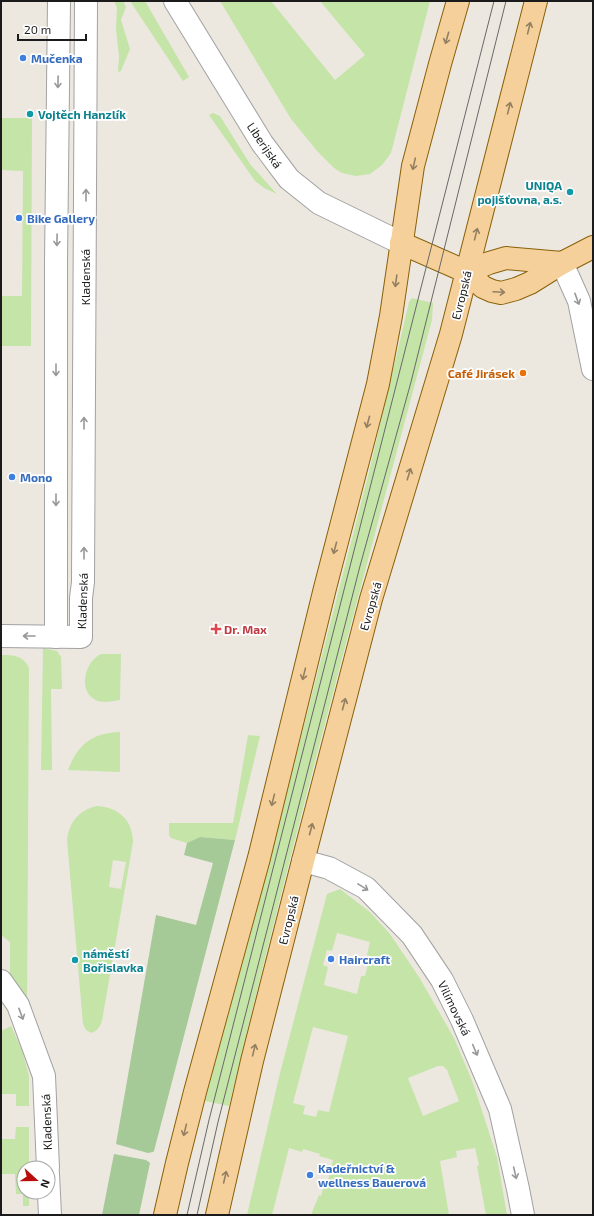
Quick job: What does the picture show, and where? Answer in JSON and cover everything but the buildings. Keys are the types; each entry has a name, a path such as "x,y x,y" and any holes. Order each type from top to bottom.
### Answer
{"main road":[{"path":"165,1215 195,1092 259,858 325,588 378,384 391,316 413,166 458,1"},
{"name":"Evropská","path":"217,1215 252,1061 303,861 372,600 449,342 536,1"},
{"path":"401,243 467,272 483,287 501,293 530,283 562,262 593,247"},
{"path":"467,272 488,263 506,258 562,262"}],"street":[{"name":"Kladenská","path":"59,1 56,262 56,637 81,637 81,598 83,582 86,1"},
{"name":"Liberijská","path":"175,1 262,143 289,179 319,203 401,243"},
{"path":"562,262 579,301 593,368"},
{"path":"1,636 56,637"},
{"name":"Vilímovská","path":"303,861 329,868 366,888 412,936 442,980 462,1020 500,1109 523,1215"},
{"name":"Kladenská","path":"1,981 18,1005 44,1076 48,1160"},
{"path":"49,1200 50,1215"}],"green space":[{"path":"114,1 123,1 126,7 121,20 130,49 121,71 118,72 119,56 116,29 117,8"},
{"path":"130,1 145,1 189,77 183,81"},
{"path":"220,1 271,1 335,80 365,55 320,1 430,1 391,153 382,165 370,174 356,176 342,173 334,168 318,152 291,119"},
{"path":"213,113 220,116 250,164 277,194 264,188 255,181 209,115"},
{"path":"1,118 32,118 31,346 1,346 1,296 22,296 23,171 1,170"},
{"path":"412,298 433,303 432,320 302,811 229,1106 205,1101 254,921 369,472 409,302"},
{"path":"43,648 57,651 61,657 62,689 51,689 52,770 41,770"},
{"path":"101,654 121,654 120,700 100,702 91,697 87,691 85,678 87,670 95,658"},
{"path":"1,655 21,658 29,668 27,1010 10,978 10,942 1,935"},
{"path":"120,732 120,772 68,770 76,753 87,742 101,735"},
{"path":"248,735 260,736 235,840 200,837 187,843 171,838 169,835 169,823 233,823"},
{"path":"97,806 105,807 118,812 123,816 130,827 133,842 102,1021 98,1028 91,1033 86,1030 83,1024 67,840 70,828 76,818 85,810","holes":["113,860 126,862 121,889 109,887"]},
{"path":"200,837 235,840 154,1151 148,1153 116,1144 156,915 196,925 213,863 184,855 187,843"},
{"path":"340,889 370,912 390,934 419,977 454,1038 473,1083 497,1157 507,1215 486,1215 475,1148 456,1151 457,1157 440,1161 449,1215 311,1215 319,1195 321,1196 323,1188 326,1188 333,1160 303,1149 302,1152 289,1148 272,1215 247,1215 280,1073 327,894","holes":["337,933 370,942 367,955 370,956 365,976 361,976 357,994 324,985 328,967 323,965 327,950 332,951","313,1027 348,1036 329,1112 318,1110 316,1117 303,1114 305,1106 293,1103","438,1066 443,1066 447,1070 459,1101 423,1116 408,1078"]},
{"path":"11,1026 22,1050 29,1076 29,1106 16,1106 16,1094 1,1094 1,1031"},
{"path":"16,1127 29,1127 29,1160 16,1160 16,1194 15,1174 1,1174 1,1139 15,1139"},
{"path":"114,1154 146,1160 150,1163 139,1215 102,1215"},
{"path":"23,1200 29,1200 29,1206 23,1206"}],"tram line":[{"path":"187,1215 209,1120 494,1"},
{"path":"197,1215 218,1122 360,566 411,382 506,1"}],"place":[{"name":"Mučenka","path":"23,58"},
{"name":"Vojtěch Hanzlík","path":"30,114"},
{"name":"UNIQA pojišťovna, a.s.","path":"570,192"},
{"name":"Bike Gallery","path":"19,218"},
{"name":"Café Jirásek","path":"523,373"},
{"name":"Mono","path":"12,477"},
{"name":"Dr. Max","path":"216,629"},
{"name":"Haircraft","path":"331,959"},
{"name":"náměstí Bořislavka","path":"75,960"},
{"name":"Kadeřnictví & wellness Bauerová","path":"310,1175"}]}
